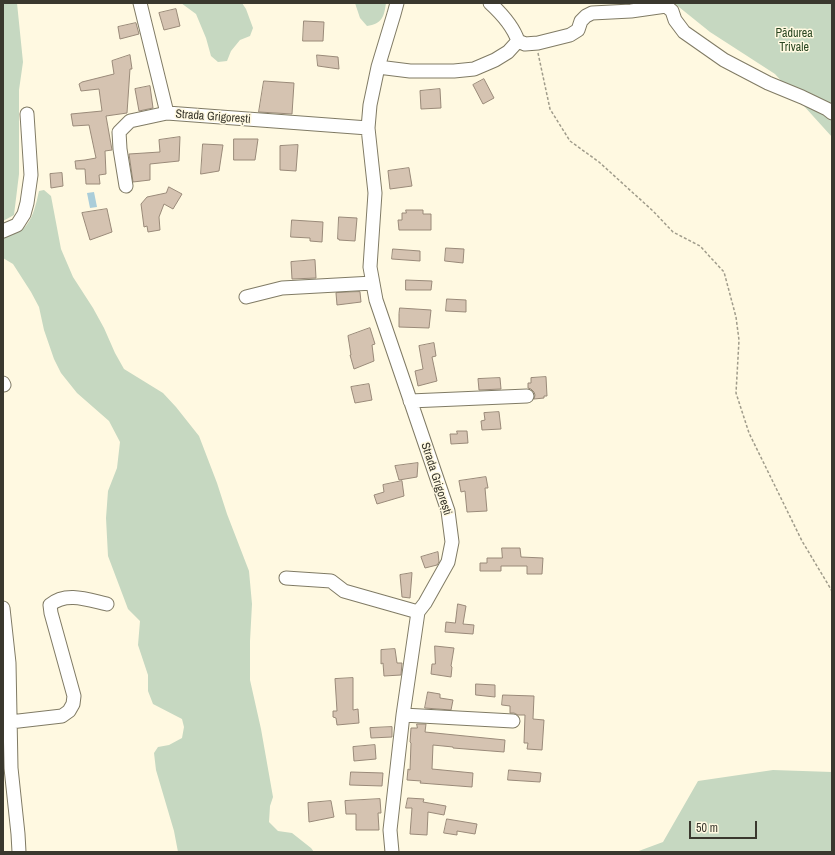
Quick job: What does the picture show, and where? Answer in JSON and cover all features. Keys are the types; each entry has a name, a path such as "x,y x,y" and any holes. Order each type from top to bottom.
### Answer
{"street":[{"path":"140,3 166,113"},
{"name":"Strada Grigorești","path":"392,852 390,830 403,715 418,612 425,603 448,562 452,542 448,511 376,300 370,267 375,193 368,128 370,105 378,66 396,3"},
{"path":"490,3 516,33 518,41"},
{"path":"518,41 525,44 536,44 570,35 578,30 581,21 592,13 631,11 666,6 672,11 675,20 684,32 724,60 768,83 814,103 832,113"},
{"path":"378,66 410,71 454,71 474,69 508,52 518,41"},
{"name":"Strada Grigorești","path":"126,186 119,132 130,121 166,113 368,128"},
{"path":"3,231 17,225 24,214 27,203 31,174 27,114"},
{"path":"246,297 282,288 373,283"},
{"path":"410,401 527,396"},
{"path":"286,578 331,581 344,591 418,612"},
{"path":"10,722 62,716 69,711 73,704 74,696 50,613 50,605 55,601 64,598 83,598 107,604"},
{"path":"3,608 9,663 11,768 19,852"},
{"path":"403,715 513,721"}],"path":[{"path":"536,44 550,109 570,141 599,162 654,210 673,232 700,246 724,272 736,317 739,340 736,393 749,433 802,542 832,591"}],"green space":[{"path":"3,3 17,3 23,62 19,90 19,174 14,215 3,221"},
{"path":"181,3 242,3 246,9 253,28 250,36 240,40 231,51 227,61 218,62 211,56 206,38 196,14"},
{"path":"355,3 386,3 383,16 379,22 367,26 360,18"},
{"name":"Pădurea Trivale","path":"674,3 832,3 832,137 775,74 710,32"},
{"path":"44,190 51,196 61,249 73,277 93,308 124,369 163,393 199,436 249,571 252,604 250,680 261,729 273,797 270,806 269,822 278,831 292,833 314,852 178,852 174,831 156,770 154,753 158,747 169,745 182,738 184,727 182,719 153,704 148,691 148,675 138,645 140,621 128,609 108,556 106,518 108,491 117,468 120,442 109,421 77,393 61,373 54,359 44,330 39,307 13,264 3,258 3,237 19,232 23,229 34,212 39,191"},
{"path":"773,770 832,772 832,852 636,852 663,842 698,781"}],"water":[{"path":"94,192 97,207 90,208 87,193"}],"building":[{"path":"176,9 180,26 164,30 159,13"},
{"path":"304,21 324,22 323,41 303,41"},
{"path":"136,23 139,34 120,39 118,27"},
{"path":"130,55 132,69 130,69 127,113 106,116 112,150 105,151 106,174 99,175 100,184 86,184 85,169 76,169 75,161 96,158 89,125 73,126 71,114 102,111 99,89 81,91 79,84 114,74 112,61"},
{"path":"317,55 338,57 339,69 318,66"},
{"path":"484,79 494,98 483,104 473,85"},
{"path":"264,81 294,83 292,114 259,112"},
{"path":"150,86 153,108 139,111 135,89"},
{"path":"440,89 441,108 421,109 420,91"},
{"path":"180,137 179,161 150,164 150,180 133,182 129,154 160,152 159,140"},
{"path":"234,139 258,139 255,160 234,160"},
{"path":"203,144 223,145 219,171 201,174"},
{"path":"298,145 296,171 280,170 280,146"},
{"path":"409,168 412,186 390,189 388,171"},
{"path":"62,173 63,186 51,188 50,174"},
{"path":"169,187 182,194 173,209 164,204 159,217 160,230 148,232 147,226 144,227 141,204 147,197 166,193"},
{"path":"107,209 112,232 90,240 82,213"},
{"path":"406,210 423,210 423,214 431,214 431,230 399,230 398,220 402,220 402,213 406,213"},
{"path":"339,217 357,218 355,241 338,239"},
{"path":"292,220 323,222 322,242 310,241 310,238 291,237"},
{"path":"446,248 464,249 463,263 445,261"},
{"path":"393,249 420,251 420,261 392,259"},
{"path":"315,260 316,278 292,279 291,262"},
{"path":"406,280 432,281 431,290 406,290"},
{"path":"360,292 361,302 337,305 336,293"},
{"path":"447,299 466,300 466,312 446,311"},
{"path":"400,308 431,310 429,328 399,327"},
{"path":"370,328 375,344 372,345 374,361 354,369 350,355 348,336"},
{"path":"434,343 436,356 432,357 437,381 418,386 415,371 423,369 419,346"},
{"path":"546,377 547,396 544,396 544,398 534,399 534,392 528,388 528,383 531,383 531,378"},
{"path":"500,378 501,389 479,390 478,379"},
{"path":"369,384 372,400 355,403 351,387"},
{"path":"499,412 501,429 482,430 481,421 485,420 484,413"},
{"path":"457,431 467,431 468,443 451,444 450,434 457,434"},
{"path":"418,463 417,477 399,480 395,466"},
{"path":"486,477 488,488 485,488 487,511 467,512 465,491 461,492 459,481"},
{"path":"402,481 404,496 377,504 374,495 384,492 383,485"},
{"path":"502,548 520,548 521,557 543,558 542,574 527,574 527,566 501,566 501,571 480,571 480,563 487,563 487,558 502,558"},
{"path":"438,552 439,562 437,565 425,568 421,557"},
{"path":"412,573 410,598 402,597 400,575"},
{"path":"458,604 466,606 463,624 474,625 473,634 445,632 446,622 455,623"},
{"path":"435,646 454,648 451,677 431,674 432,664 435,664"},
{"path":"395,649 397,663 402,663 401,675 384,676 383,663 381,664 381,650"},
{"path":"353,678 353,710 358,709 359,723 337,725 336,718 333,717 333,711 337,711 335,679"},
{"path":"476,684 495,685 495,697 476,695"},
{"path":"428,692 440,694 440,698 453,700 451,710 425,708"},
{"path":"503,695 534,696 533,719 544,720 542,750 527,749 528,743 524,743 525,715 510,713 510,706 502,705"},
{"path":"417,724 426,724 425,732 505,740 504,752 433,745 432,769 473,773 472,787 420,783 421,781 407,780 408,769 410,770 411,728 417,728"},
{"path":"392,727 392,737 371,738 370,728"},
{"path":"375,745 376,759 354,761 353,747"},
{"path":"509,770 541,773 540,782 508,780"},
{"path":"351,772 383,773 382,786 350,785"},
{"path":"408,798 424,799 423,802 446,806 444,815 428,812 427,835 410,834 412,808 406,808"},
{"path":"380,799 381,813 378,813 379,830 356,830 356,814 346,814 345,801"},
{"path":"331,801 334,817 309,822 308,803"},
{"path":"447,819 477,824 475,834 457,831 457,835 444,833"}]}
